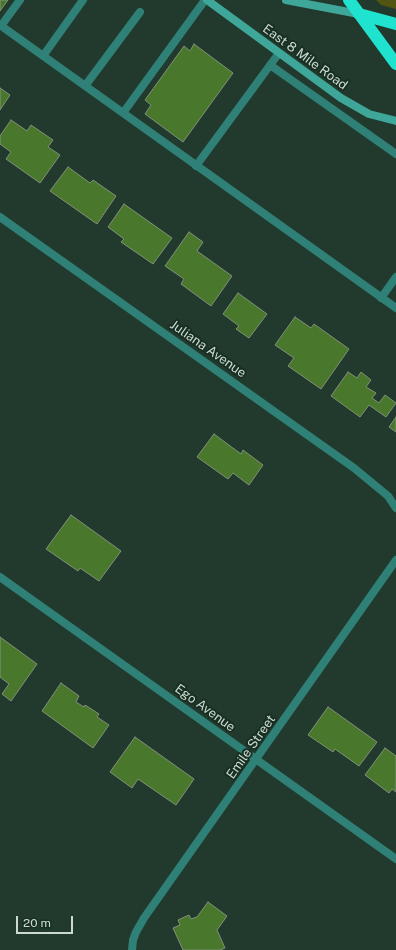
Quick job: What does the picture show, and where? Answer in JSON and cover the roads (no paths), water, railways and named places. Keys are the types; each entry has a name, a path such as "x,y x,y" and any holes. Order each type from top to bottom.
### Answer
{"highway":[{"path":"349,0 396,64"},
{"path":"359,14 396,24"}],"street":[{"path":"20,0 1,26 396,308"},
{"path":"43,56 83,0"},
{"path":"123,114 206,0"},
{"name":"East 8 Mile Road","path":"206,0 278,53 357,108 369,114 396,121"},
{"path":"286,0 359,14"},
{"path":"85,86 140,12"},
{"path":"196,166 278,53"},
{"path":"270,65 396,154"},
{"name":"Juliana Avenue","path":"0,217 354,468 388,496 396,508"},
{"path":"381,298 396,277"},
{"name":"Emile Street","path":"132,950 136,932 144,918 257,760 396,560"},
{"name":"Ego Avenue","path":"0,577 396,859"}]}
